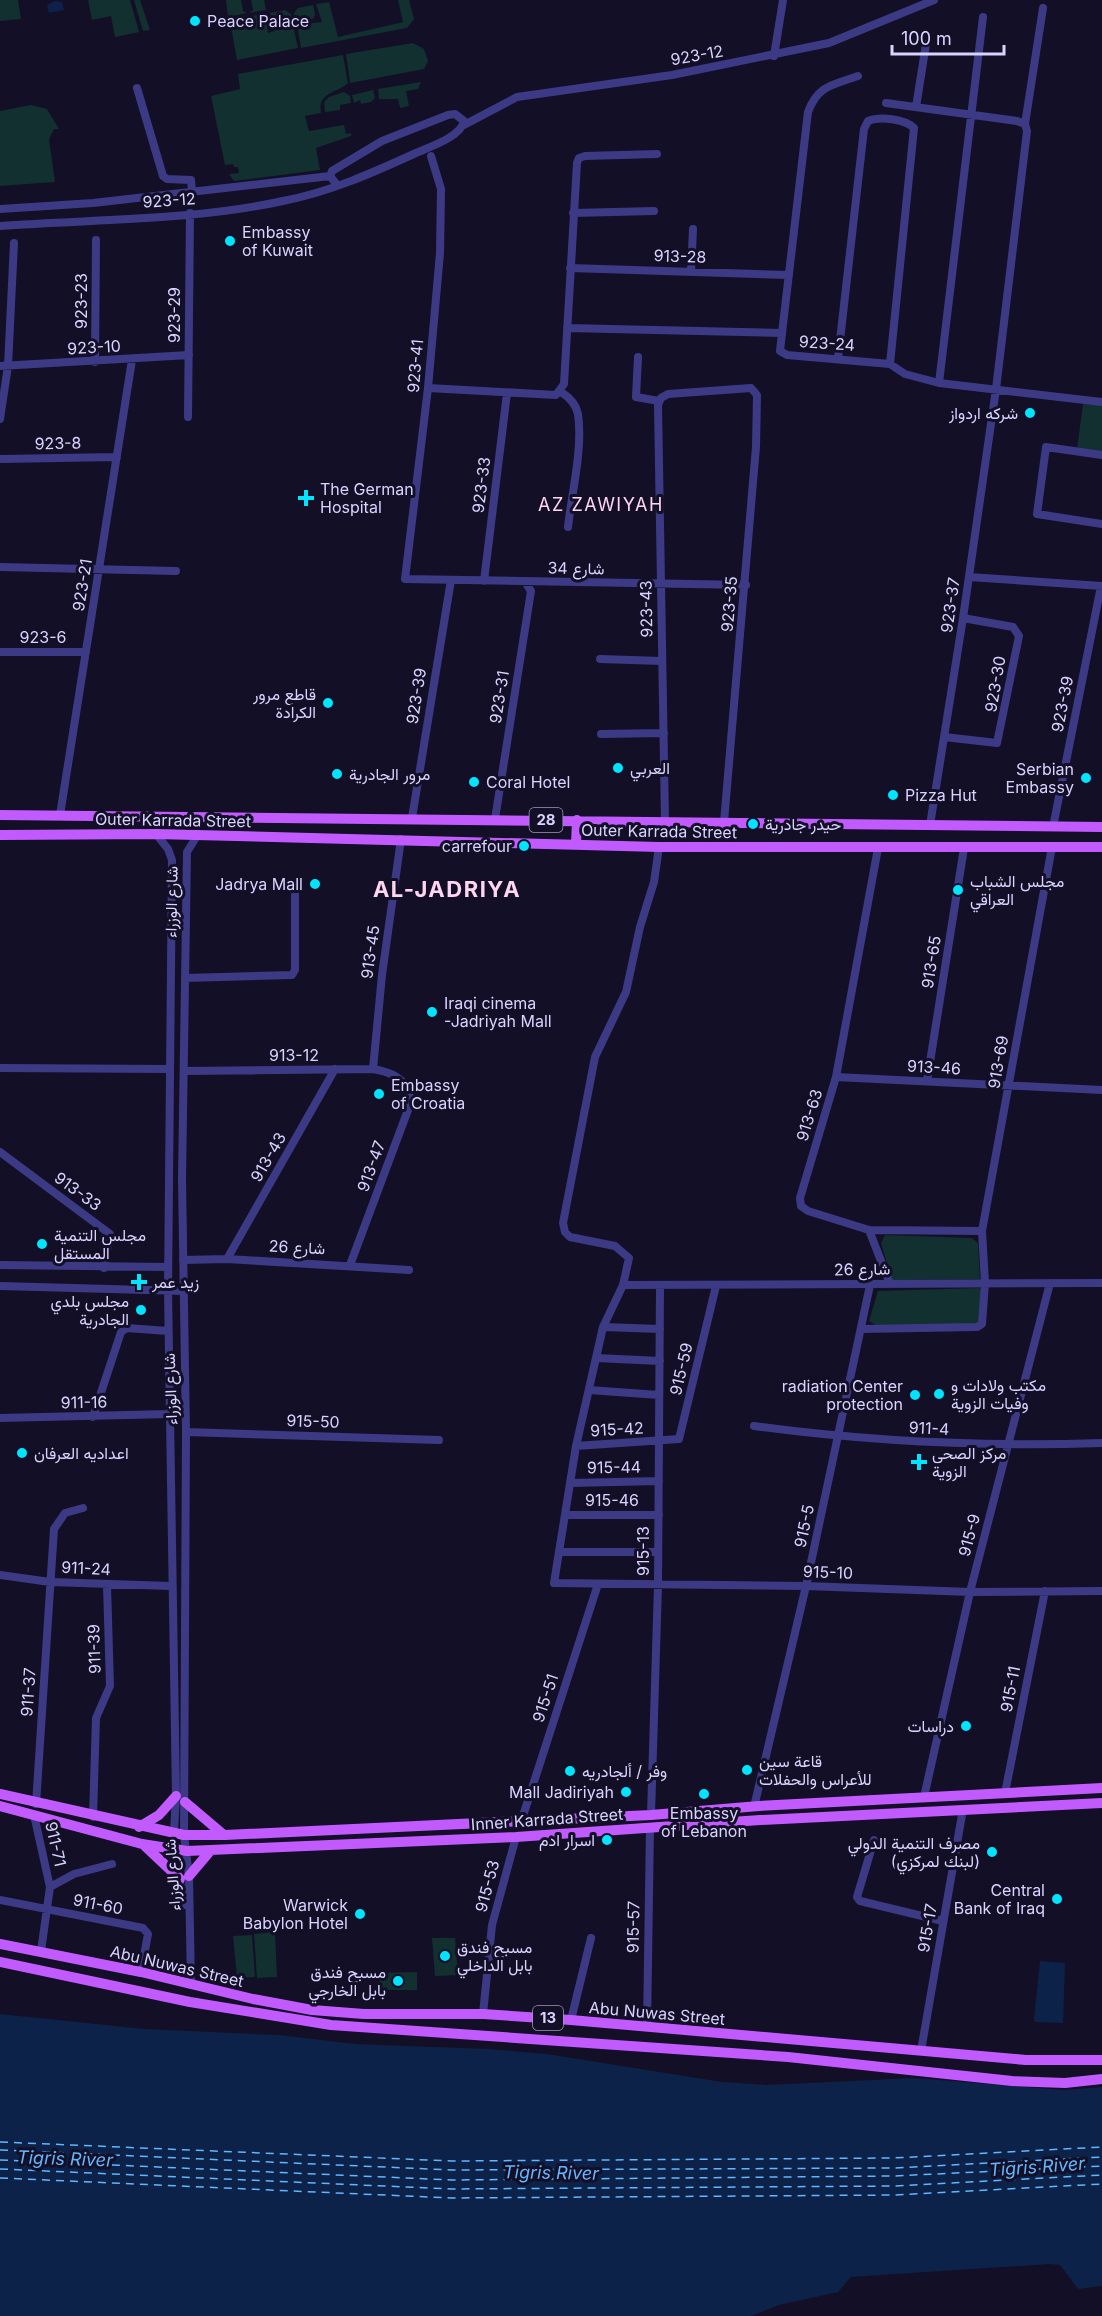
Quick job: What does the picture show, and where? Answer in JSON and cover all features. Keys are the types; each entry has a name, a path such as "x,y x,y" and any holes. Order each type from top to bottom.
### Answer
{"main road":[{"name":"Outer Karrada Street","path":"0,814 1099,826"},
{"path":"115,834 116,816"},
{"path":"576,844 577,820"},
{"name":"Outer Karrada Street","path":"0,835 156,834 659,847 1097,846"},
{"path":"1097,846 1102,853"},
{"name":"Inner Karrada Street","path":"0,1806 93,1817 180,1834 225,1835 521,1822 651,1815 757,1806 1102,1788"},
{"name":"Inner Karrada Street","path":"0,1794 35,1809 142,1844 187,1851 516,1837 932,1810 1102,1803"},
{"path":"928,1797 932,1810"},
{"path":"140,1827 181,1799 225,1835"},
{"path":"757,1806 760,1820"},
{"path":"142,1844 184,1877 211,1850"},
{"name":"Abu Nuwas Street","path":"0,1944 141,1972 282,2005 340,2013 483,2014 1058,2062 1102,2060"},
{"name":"Abu Nuwas Street","path":"0,1962 190,2002 331,2025 720,2051 1012,2080 1065,2083 1102,2079"}],"street":[{"path":"774,56 783,0"},
{"name":"923-12","path":"0,226 190,213 282,202 364,177 424,149 517,97 672,75 774,56 829,43 934,0"},
{"name":"923-37","path":"930,825 996,389 1027,131 1025,124 1043,8"},
{"path":"939,383 983,17"},
{"path":"916,106 926,44"},
{"path":"782,333 808,112 814,95 823,88 858,75"},
{"path":"137,88 163,176 167,179 190,180 192,192"},
{"path":"886,103 1025,124"},
{"path":"337,185 330,176 335,168 414,127 455,114 462,118 464,125"},
{"path":"838,358 864,129 868,121 874,118 904,122 914,128 890,364"},
{"path":"428,387 556,395 561,392 564,384 575,174 579,158 657,154"},
{"name":"923-41","path":"405,579 428,387 440,254 441,189 431,156"},
{"name":"923-12","path":"0,209 93,203 330,176"},
{"path":"573,213 654,211"},
{"name":"923-29","path":"188,417 190,213"},
{"path":"692,272 693,229"},
{"name":"923-23","path":"95,362 96,240"},
{"path":"0,418 14,243"},
{"name":"913-28","path":"570,268 789,275"},
{"name":"923-24","path":"567,328 782,333 780,351 783,354 890,364 905,374 939,383 1102,402"},
{"name":"923-10","path":"4,366 189,355"},
{"path":"638,357 636,398 660,399"},
{"name":"923-21","path":"60,815 132,360"},
{"name":"923-35","path":"660,399 668,394 751,388 757,395 756,447 746,585 724,822"},
{"path":"561,392 575,405 579,434 568,527"},
{"name":"923-33","path":"484,581 507,393"},
{"name":"923-43","path":"660,399 665,822"},
{"path":"1102,455 1046,447 1037,514 1102,524"},
{"name":"923-8","path":"0,459 117,457"},
{"path":"0,567 176,571"},
{"path":"969,577 1101,586"},
{"name":"شارع 34","path":"405,579 746,585"},
{"name":"923-39","path":"412,818 451,580"},
{"name":"923-31","path":"495,819 531,591 525,582"},
{"name":"923-39","path":"1053,827 1101,586"},
{"name":"923-30","path":"944,737 997,743 1019,636 1013,627 963,618"},
{"name":"923-6","path":"0,652 86,652"},
{"path":"600,659 662,661"},
{"path":"601,734 664,733"},
{"name":"شارع الوزراء","path":"156,834 168,849 172,860 168,1360 171,1586 181,1799"},
{"name":"شارع الوزراء","path":"184,1877 173,1850 180,1834 181,1799 186,1432 182,1179 187,852 196,836"},
{"name":"913-45","path":"373,1069 382,975 401,839"},
{"path":"658,1552 559,1552 576,1446 603,1327 623,1285 629,1258 623,1250 570,1237 565,1232 563,1223 578,1133 595,1057 626,992 640,927 654,882 659,847"},
{"name":"913-69","path":"861,1329 977,1328 983,1318 985,1283 982,1231 1053,847"},
{"name":"913-63","path":"879,848 836,1077 800,1198 801,1206 808,1211 869,1230 982,1231"},
{"name":"913-65","path":"927,1081 964,848"},
{"path":"185,978 292,975 295,970 295,883"},
{"path":"170,997 185,998"},
{"path":"0,1068 170,1069"},
{"name":"913-12","path":"184,1071 373,1069 390,1072 401,1078"},
{"name":"913-43","path":"227,1259 334,1070"},
{"name":"913-46","path":"836,1077 1102,1090"},
{"name":"913-47","path":"350,1265 408,1110 410,1090 401,1078"},
{"name":"913-33","path":"0,1152 110,1234 104,1268"},
{"path":"168,1178 182,1179"},
{"path":"869,1230 890,1284"},
{"name":"شارع 26","path":"183,1260 227,1259 409,1270"},
{"path":"0,1265 168,1267"},
{"name":"915-9","path":"928,1797 970,1592 1050,1283"},
{"name":"شارع 26","path":"623,1285 660,1287 1102,1283"},
{"name":"915-5","path":"757,1806 870,1285"},
{"path":"0,1286 183,1291"},
{"name":"915-59","path":"659,1443 674,1441 682,1436 716,1286"},
{"name":"915-13","path":"651,1815 658,1585 660,1287"},
{"path":"603,1327 660,1329"},
{"path":"93,1417 110,1357 121,1332 127,1328 168,1331"},
{"path":"596,1358 660,1360"},
{"path":"168,1360 184,1361"},
{"name":"915-42","path":"589,1390 659,1395"},
{"name":"911-16","path":"0,1418 169,1414"},
{"name":"911-4","path":"754,1426 838,1437 936,1444 1008,1446 1102,1443"},
{"name":"915-50","path":"186,1432 439,1440"},
{"name":"915-42","path":"576,1446 659,1443"},
{"name":"915-44","path":"570,1483 659,1481"},
{"name":"911-37","path":"35,1809 54,1529 65,1513 83,1508"},
{"name":"915-46","path":"565,1515 659,1515"},
{"name":"915-10","path":"559,1552 554,1583 806,1586 970,1592 1102,1591"},
{"name":"911-24","path":"0,1575 50,1582 171,1586"},
{"name":"915-51","path":"521,1822 598,1584"},
{"name":"911-39","path":"93,1817 96,1718 110,1686 107,1585"},
{"name":"915-11","path":"1005,1793 1045,1591"},
{"name":"911-71","path":"35,1809 50,1887 41,1951"},
{"name":"915-17","path":"921,2051 963,1809"},
{"name":"915-57","path":"646,2027 650,1827"},
{"name":"شارع الوزراء","path":"180,1834 187,1851 184,1877 190,1925 190,1985"},
{"name":"915-53","path":"483,2014 492,1925 516,1837"},
{"path":"874,1840 857,1898 860,1901 943,1921"},
{"path":"50,1887 74,1874 112,1864"},
{"name":"911-60","path":"0,1900 146,1929 148,1937 141,1972"},
{"path":"571,2020 591,1938"}],"green space":[{"path":"0,0 18,0 21,19 0,21"},
{"path":"88,0 130,0 139,32 115,37 111,16 92,20"},
{"path":"134,0 140,0 150,30 143,31"},
{"path":"226,0 241,0 243,11 247,13 228,17"},
{"path":"251,0 264,0 266,10 249,13 253,10"},
{"path":"398,0 409,0 414,19 407,28 301,48 297,25 322,22 316,4 329,2 338,37 403,22"},
{"path":"313,5 315,15 313,19 296,22 294,13 298,8"},
{"path":"285,10 291,14 293,22 275,26 272,24 270,13"},
{"path":"266,13 268,33 293,25 298,48 237,60 230,21"},
{"path":"413,43 424,49 428,61 424,69 350,83 346,54"},
{"path":"343,55 348,83 325,97 322,101 321,113 305,116 309,131 344,125 346,134 351,133 351,136 316,148 320,170 234,181 229,174 239,173 238,167 234,167 233,164 225,165 211,96 240,89 238,74"},
{"path":"421,82 418,89 406,91 409,106 400,108 398,99 379,99 378,89"},
{"path":"373,90 375,98 371,102 361,104 360,100 354,103 352,95"},
{"path":"344,92 350,96 351,103 340,105 340,110 325,112 324,102 329,97"},
{"path":"31,105 47,109 59,129 54,129 49,139 55,182 0,186 0,111"},
{"path":"1083,404 1102,405 1102,453 1077,449"},
{"path":"885,1235 972,1238 978,1243 980,1279 892,1280 881,1243"},
{"path":"979,1288 982,1290 979,1322 974,1324 876,1325 869,1321 878,1291"},
{"path":"275,1932 277,1977 257,1978 254,1934"},
{"path":"252,1935 255,1977 237,1978 233,1936"},
{"name":"مسبح فندق بابل الداخلي","path":"432,1938 455,1938 458,1975 435,1976"},
{"name":"مسبح فندق بابل الخارجي","path":"417,1972 417,1990 380,1990 379,1973"}],"water":[{"path":"55,1 62,2 64,10 49,13 47,5"},
{"path":"1040,1961 1065,1963 1063,2023 1035,2022"},
{"name":"Tigris River","path":"0,2014 145,2029 279,2035 355,2044 488,2049 547,2054 722,2082 766,2085 914,2078 1064,2090 1102,2087 1102,2286 1078,2289 1060,2265 1050,2264 851,2277 838,2292 779,2305 751,2316 0,2316"}],"ferry route":[{"path":"0,2142 452,2161 893,2158 1102,2147"},
{"path":"0,2150 451,2170 894,2168 1102,2157"},
{"path":"0,2160 451,2180 894,2176 1102,2166"},
{"path":"0,2169 451,2189 894,2186 1102,2175"},
{"path":"0,2178 451,2198 894,2195 1102,2184"}],"place":[{"name":"Peace Palace","path":"195,21"},
{"name":"Embassy of Kuwait","path":"230,241"},
{"name":"شركه اردواز","path":"1030,413"},
{"name":"The German Hospital","path":"306,498"},
{"name":"قاطع مرور الكرادة","path":"328,703"},
{"name":"العربي","path":"618,768"},
{"name":"مرور الجادرية","path":"337,774"},
{"name":"Serbian Embassy","path":"1086,778"},
{"name":"Coral Hotel","path":"474,782"},
{"name":"Pizza Hut","path":"893,795"},
{"name":"حيدر جادرية","path":"753,824"},
{"name":"carrefour","path":"524,846"},
{"name":"Jadrya Mall","path":"315,884"},
{"name":"مجلس الشباب العراقي","path":"958,890"},
{"name":"Iraqi cinema -Jadriyah Mall","path":"432,1012"},
{"name":"Embassy of Croatia","path":"379,1094"},
{"name":"مجلس التنمية المستقل","path":"42,1244"},
{"name":"زيد عمر","path":"139,1282"},
{"name":"مجلس بلدي الجادرية","path":"141,1310"},
{"name":"مكتب ولادات و وفيات الزوية","path":"939,1394"},
{"name":"radiation Center protection","path":"915,1395"},
{"name":"اعداديه العرفان","path":"22,1453"},
{"name":"مركز الصحي الزوية","path":"919,1462"},
{"name":"دراسات","path":"966,1726"},
{"name":"قاعة سين للأعراس والحفلات","path":"747,1770"},
{"name":"وفر / ألجادريه","path":"570,1771"},
{"name":"Mall Jadiriyah","path":"626,1792"},
{"name":"Embassy of Lebanon","path":"704,1794"},
{"name":"اسرار ادم","path":"607,1840"},
{"name":"مصرف التنمية الدولي (لبنك لمركزي)","path":"992,1852"},
{"name":"Central Bank of Iraq","path":"1057,1899"},
{"name":"Warwick Babylon Hotel","path":"360,1914"},
{"name":"مسبح فندق بابل الداخلي","path":"445,1956"},
{"name":"مسبح فندق بابل الخارجي","path":"398,1981"}],"district":[{"name":"AZ ZAWIYAH","path":"601,505"},
{"name":"AL-JADRIYA","path":"447,889"}]}
